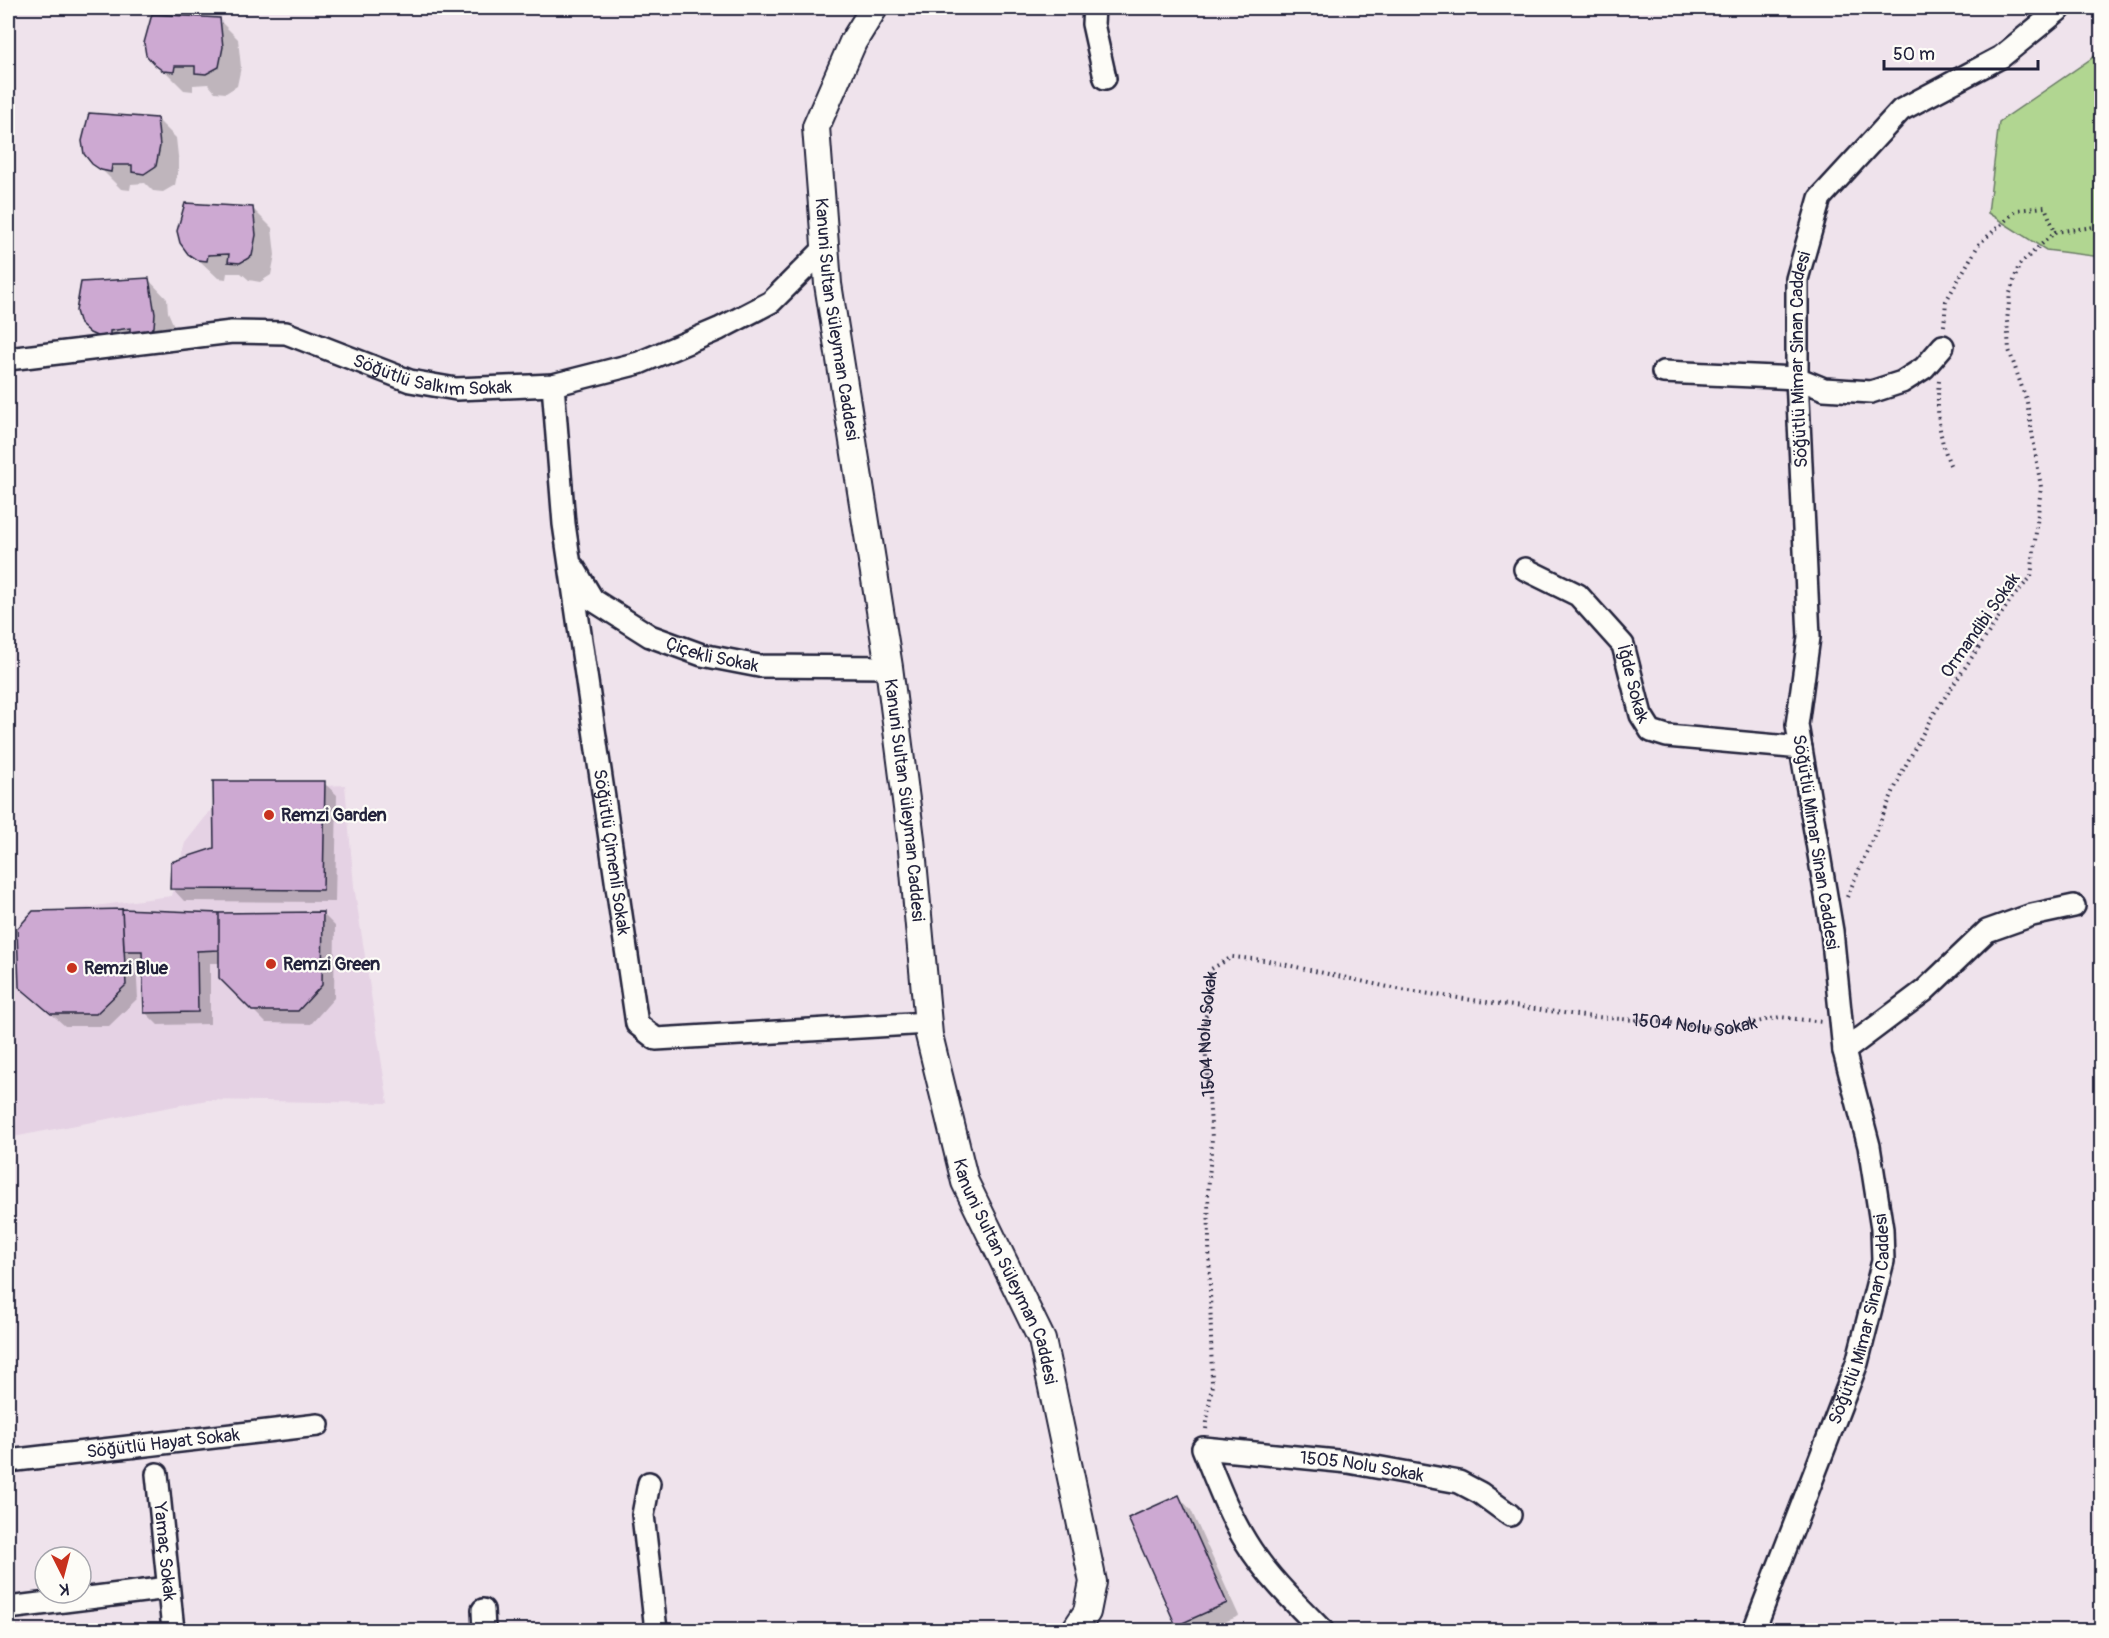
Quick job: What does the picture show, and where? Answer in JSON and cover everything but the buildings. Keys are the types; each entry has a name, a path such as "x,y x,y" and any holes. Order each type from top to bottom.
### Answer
{"street":[{"name":"Kanuni Sultan Süleyman Caddesi","path":"874,8 853,42 816,127 828,284 889,667 911,839 928,1023 965,1182 1042,1340 1093,1582 1087,1612 1075,1630"},
{"path":"1095,8 1093,24 1105,78"},
{"name":"Söğütlü Mimar Sinan Caddesi","path":"1754,1630 1857,1363 1883,1261 1882,1228 1869,1146 1844,1051 1832,931 1797,724 1809,637 1797,378 1797,279 1820,198 1901,110 2001,57 2061,8"},
{"name":"Söğütlü Salkım Sokak","path":"8,359 220,333 286,333 410,381 456,389 553,385 639,363 719,329 771,302 825,248"},
{"path":"1663,372 1797,378 1824,389 1871,392 1902,382 1924,368 1942,346"},
{"name":"Söğütlü Çimenli Sokak","path":"553,385 564,524 638,1024 656,1039 928,1023"},
{"name":"Çiçekli Sokak","path":"570,561 593,600 650,636 702,655 759,666 889,667"},
{"name":"İğde Sokak","path":"1525,569 1578,595 1623,645 1641,715 1651,731 1667,736 1801,748"},
{"path":"1844,1051 1924,991 1987,932 2032,915 2074,906"},
{"name":"Söğütlü Hayat Sokak","path":"8,1461 318,1425"},
{"path":"1203,1448 1225,1503 1246,1543 1282,1589 1322,1630"},
{"name":"1505 Nolu Sokak","path":"1203,1448 1348,1462 1459,1482 1480,1493 1510,1515"},
{"name":"Yamaç Sokak","path":"157,1474 173,1630"},
{"path":"649,1483 643,1515 656,1630"},
{"path":"8,1608 168,1588"}],"path":[{"path":"1951,467 1940,442 1938,410 1946,301 1979,244 2018,210 2045,207 2055,232 2102,226"},
{"name":"Ormandibi Sokak","path":"1832,931 1915,747 2012,598 2031,577 2041,487 2026,402 2008,350 2007,321 2010,292 2019,265 2055,232"},
{"name":"1504 Nolu Sokak","path":"1203,1448 1212,1384 1209,1204 1212,1138 1204,1033 1211,969 1232,957 1264,960 1402,990 1584,1016 1672,1023 1720,1030 1780,1017 1842,1024"}],"shaded area":[{"path":"345,785 354,886 388,1103 207,1100 8,1138 8,948 27,915 171,896 185,843 226,791"}],"green space":[{"path":"2101,52 2101,257 2046,250 1988,213 1999,122"}],"place":[{"name":"Remzi Garden","path":"269,815"},
{"name":"Remzi Green","path":"271,964"},
{"name":"Remzi Blue","path":"72,968"}]}
